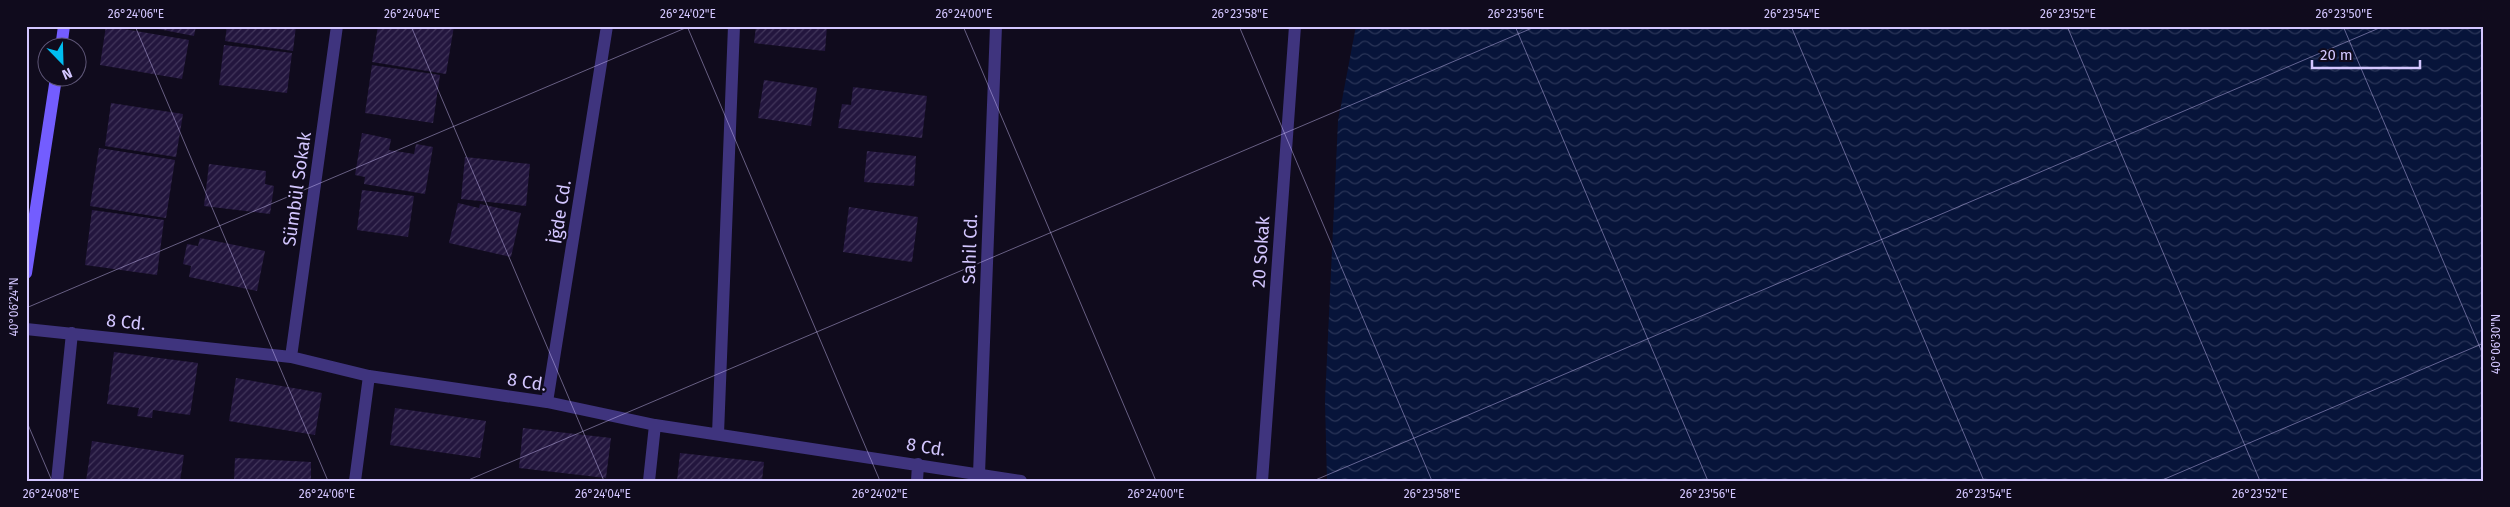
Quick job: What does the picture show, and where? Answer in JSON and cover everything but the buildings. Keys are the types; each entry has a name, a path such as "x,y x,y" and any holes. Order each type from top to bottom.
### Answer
{"main road":[{"path":"26,273 54,88"}],"street":[{"name":"Sümbül Sokak","path":"291,357 337,26"},
{"name":"İğde Cd.","path":"547,402 607,26"},
{"path":"718,434 734,26"},
{"name":"Sahil Cd.","path":"979,474 996,26"},
{"name":"20 Sokak","path":"1262,481 1295,26"},
{"name":"8 Cd.","path":"26,329 291,357 369,376 547,402 655,425 1021,481"},
{"path":"57,481 72,333"},
{"path":"355,481 369,376"},
{"path":"649,481 655,425"},
{"path":"917,481 918,464"}],"water":[{"path":"1356,26 2484,26 2484,481 1327,481 1325,401 1338,121"}]}
